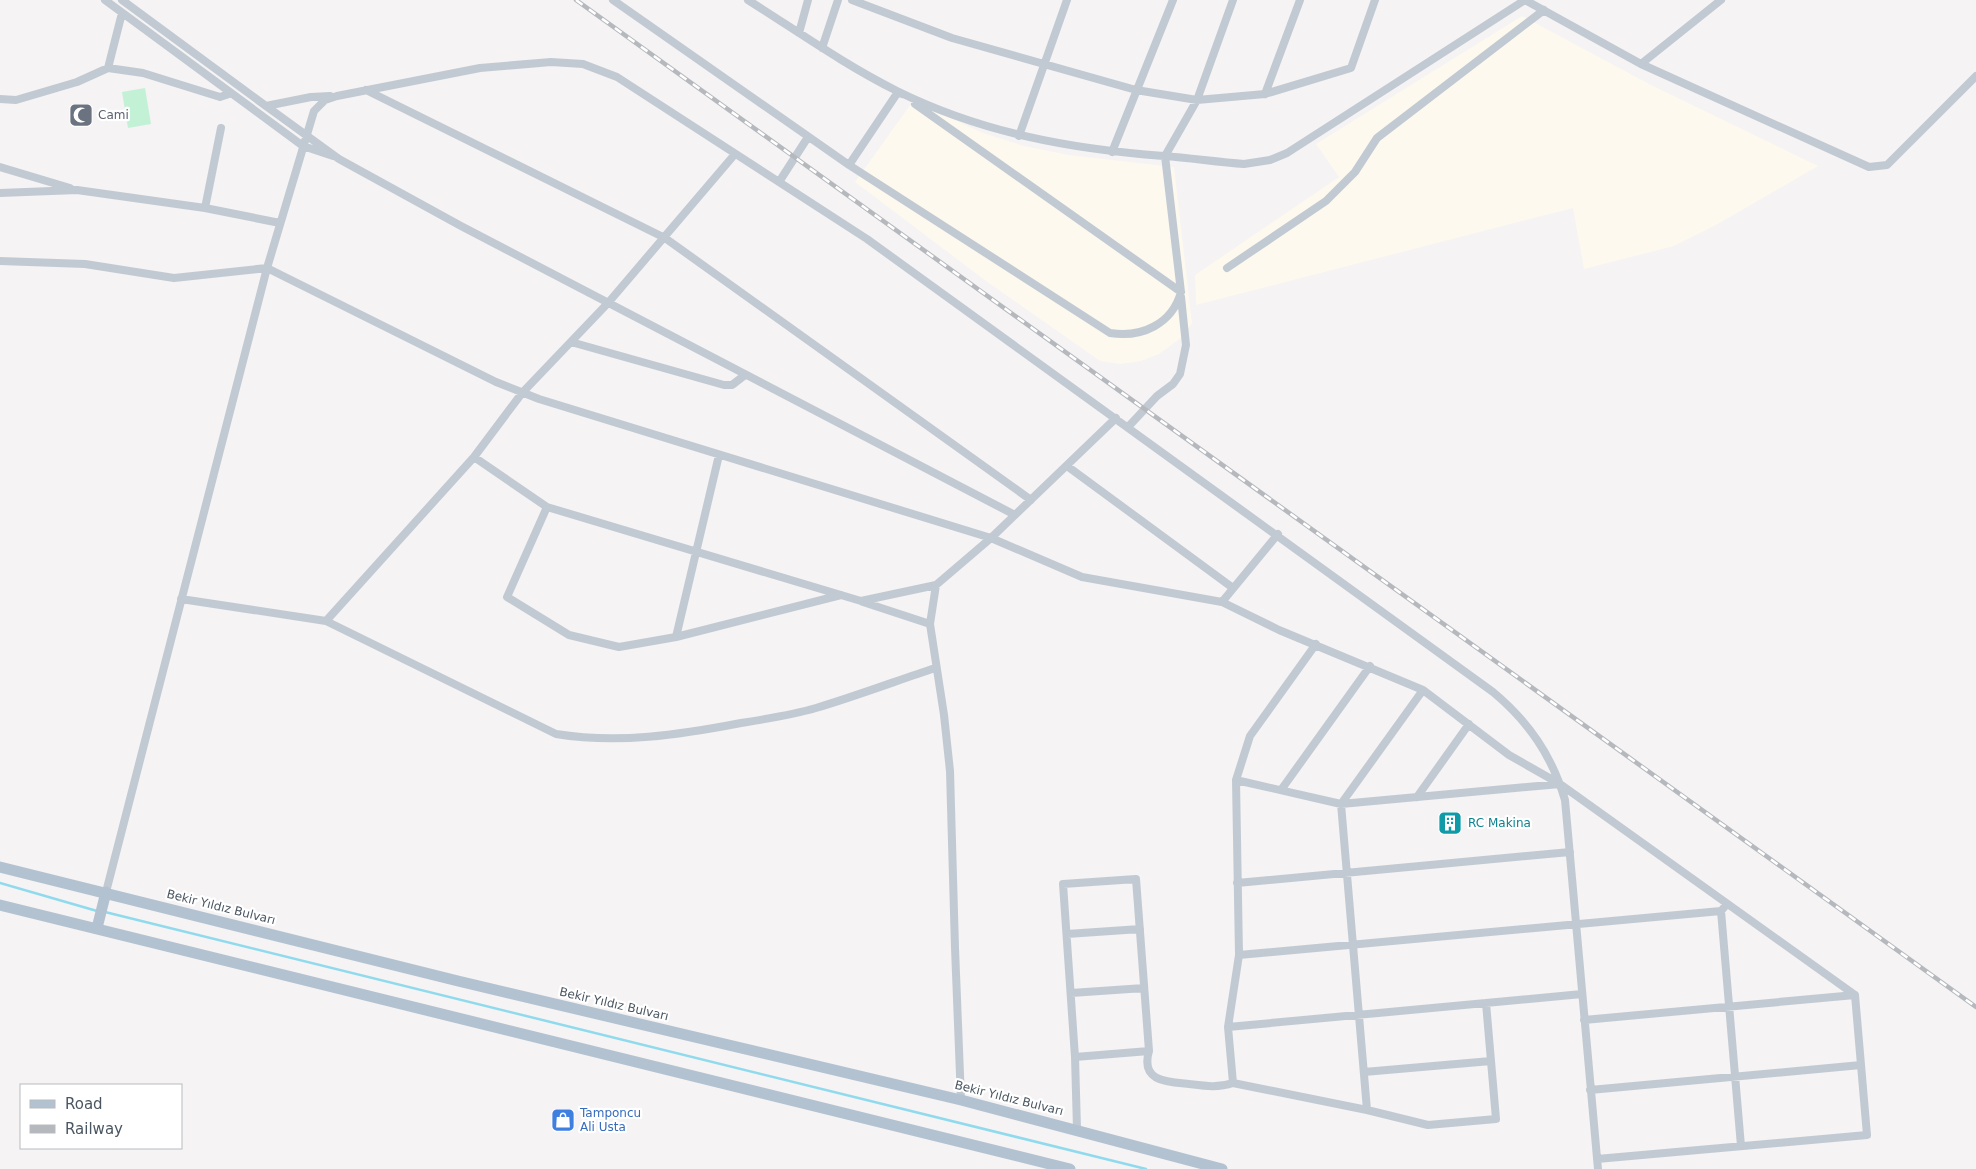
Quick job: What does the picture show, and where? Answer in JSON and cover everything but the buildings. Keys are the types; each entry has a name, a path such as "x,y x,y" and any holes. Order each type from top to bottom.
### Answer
{"main road":[{"name":"Bekir Yıldız Bulvarı","path":"0,867 458,981 961,1100 1077,1129 1222,1169"},
{"path":"98,924 106,892"},
{"path":"0,905 98,924 1070,1169"}],"street":[{"path":"105,0 229,94 303,146 339,159 460,226 1015,515"},
{"path":"122,0 339,159"},
{"path":"613,0 849,165 1110,333 1133,334 1154,327 1172,313 1181,292"},
{"path":"748,0 822,48 898,92 1181,292"},
{"path":"799,33 808,0"},
{"path":"822,48 838,0"},
{"path":"852,0 952,38 1136,90 1197,100 1265,94 1351,68 1375,0"},
{"path":"1019,136 1067,0"},
{"path":"1112,152 1172,0"},
{"path":"1128,427 1157,396 1173,384 1180,374 1186,345 1165,156 1197,100 1233,0"},
{"path":"1265,94 1300,0"},
{"path":"898,92 950,114 1019,136 1056,144 1112,152 1244,164 1279,157 1525,0 1641,64 1873,167 1888,165 1976,76"},
{"path":"1641,64 1721,0"},
{"path":"1226,268 1326,201 1355,172 1377,138 1544,10"},
{"path":"108,68 122,13"},
{"path":"106,892 267,268 306,133 317,107 325,100 337,96 480,68 551,62 583,64 617,77 867,239 1278,534 1505,702 1536,736 1551,762 1565,800 1598,1169"},
{"path":"0,99 16,100 77,82 108,68 143,73 220,97 229,94"},
{"path":"366,90 664,238 1031,500"},
{"path":"849,165 898,92"},
{"path":"266,106 311,97 337,96"},
{"path":"205,208 221,128"},
{"path":"779,182 808,137"},
{"path":"326,621 474,457 522,392 608,303 735,154"},
{"path":"0,168 77,190 205,208 280,223"},
{"path":"0,193 77,190"},
{"path":"0,261 85,264 174,278 267,268 496,382 571,410 991,538 1082,577 1222,602 1424,690 1509,755 1560,784 1855,996 1867,1135 1597,1159"},
{"path":"571,342 724,385 732,385 745,375"},
{"path":"861,601 936,585 991,538 1116,418"},
{"path":"676,637 719,455"},
{"path":"474,457 547,507 861,601 930,624"},
{"path":"1067,466 1233,588"},
{"path":"547,507 507,597 568,635 619,647 676,637 841,595"},
{"path":"1222,602 1278,534"},
{"path":"936,585 930,624 944,715 950,771 961,1100"},
{"path":"181,599 326,621 556,734 584,738 614,739 662,736 770,718 815,708 936,668"},
{"path":"1233,1083 1228,1027 1238,955 1236,780 1250,736 1316,644"},
{"path":"1281,790 1370,666"},
{"path":"1367,1110 1341,804 1424,690"},
{"path":"1416,797 1469,724"},
{"path":"1236,780 1341,804 1560,784"},
{"path":"1237,883 1570,852"},
{"path":"1077,1129 1075,1057 1063,884 1136,879 1149,1051 1148,1066 1153,1075 1160,1081 1220,1087 1233,1083 1367,1110 1428,1126 1496,1119 1486,1003"},
{"path":"1238,955 1721,910 1727,904"},
{"path":"1721,910 1741,1146"},
{"path":"1067,934 1140,929"},
{"path":"1071,993 1144,988"},
{"path":"1228,1027 1582,994"},
{"path":"1584,1020 1855,996"},
{"path":"1075,1057 1149,1051"},
{"path":"1364,1072 1491,1061"},
{"path":"1590,1090 1861,1065"}],"shaded area":[{"path":"1522,16 1651,85 1818,166 1716,225 1674,246 1584,269 1573,208 1196,305 1195,275 1339,177 1316,144"},
{"path":"913,101 983,133 1024,146 1069,155 1174,167 1192,323 1181,338 1159,354 1141,361 1120,364 1100,361 986,281 855,182"}],"green space":[{"path":"145,88 151,124 128,128 122,92"}],"waterway":[{"path":"0,883 97,911"},
{"path":"105,912 1146,1169"}],"railway":[{"path":"576,0 1976,1007"}],"place":[{"name":"Cami","path":"81,115"},
{"name":"RC Makina","path":"1450,823"},
{"name":"Tamponcu Ali Usta","path":"563,1120"}]}
